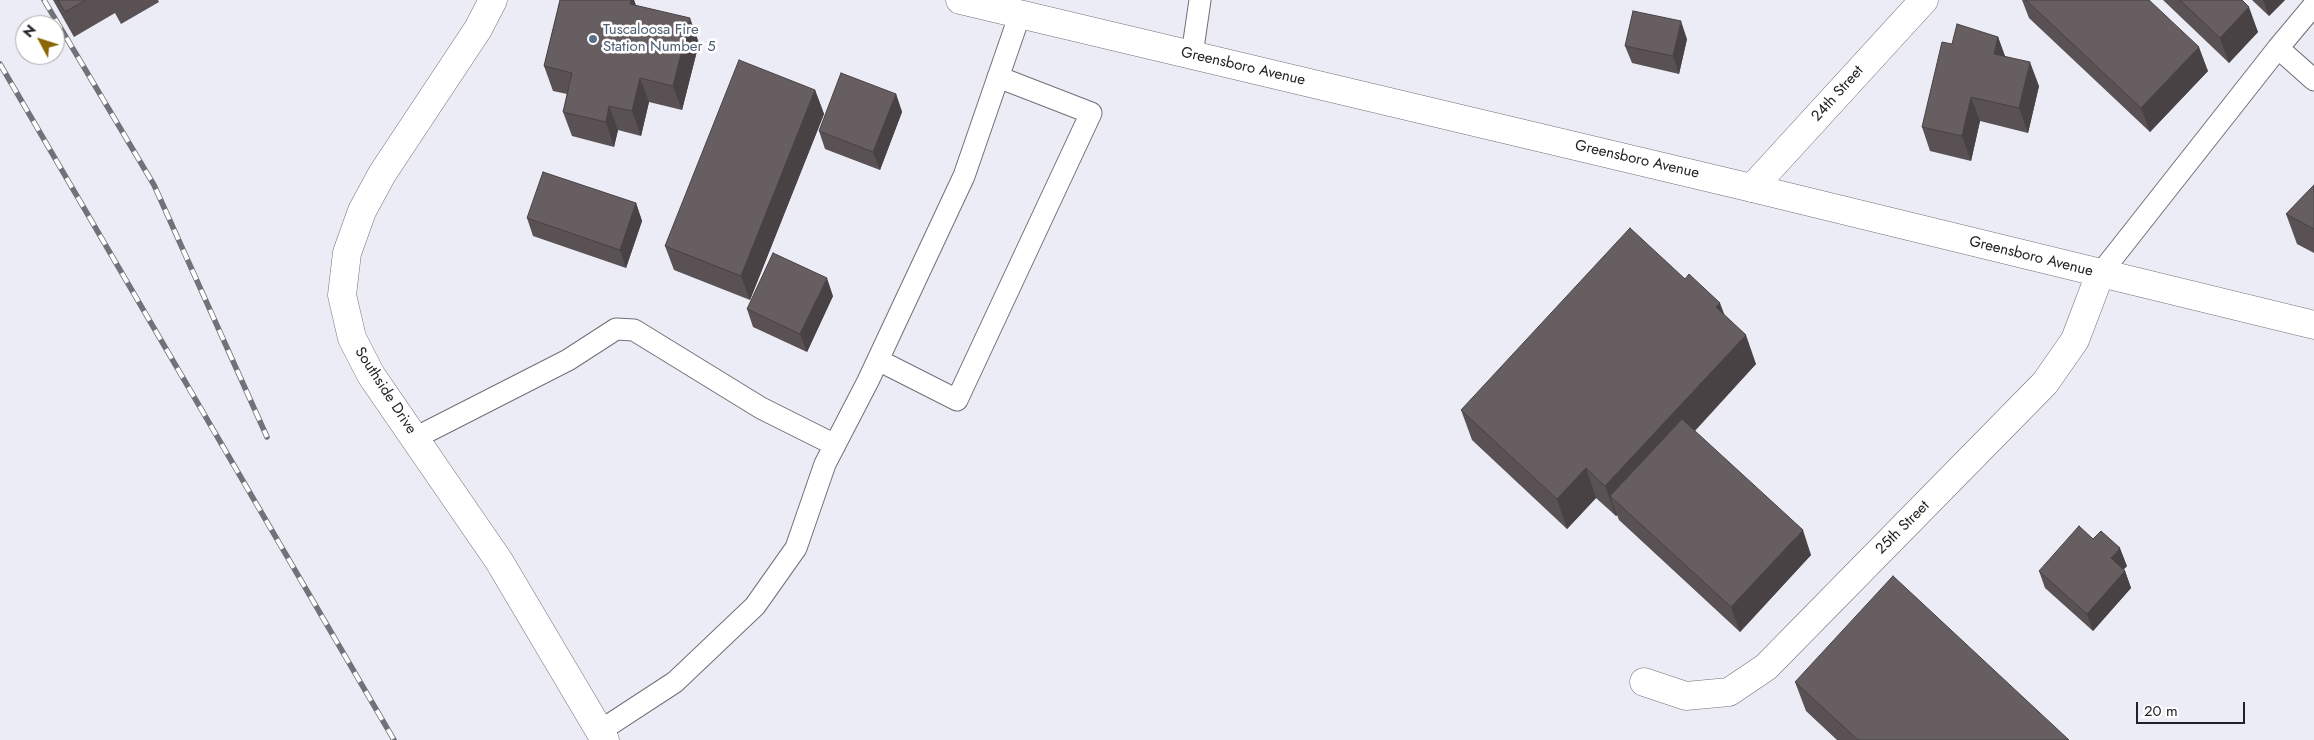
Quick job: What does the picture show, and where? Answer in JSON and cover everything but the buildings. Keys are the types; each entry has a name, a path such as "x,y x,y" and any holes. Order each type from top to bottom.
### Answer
{"street":[{"name":"Southside Drive","path":"493,0 478,29 382,174 362,211 347,253 342,295 352,338 372,375 499,561 603,736"},
{"name":"Greensboro Avenue","path":"960,0 991,4 1020,14 2314,324"},
{"name":"24th Street","path":"1752,188 1924,0"},
{"name":"25th Street","path":"1644,682 1686,696 1729,692 1766,667 2045,383 2075,340 2100,274"}],"lane":[{"path":"1192,55 1200,0"},
{"path":"2100,274 2314,5"},
{"path":"603,736 675,682 755,606 796,548 825,464 878,360 964,176 1020,14"},
{"path":"2278,48 2314,80"},
{"path":"878,360 957,400 1091,113 998,77"},
{"path":"415,438 568,360 616,329 634,330 761,408 835,445"}],"railway":[{"path":"44,0 154,185 267,437"},
{"path":"0,64 394,740"}],"place":[{"name":"Tuscaloosa Fire Station Number 5","path":"593,39"}]}
